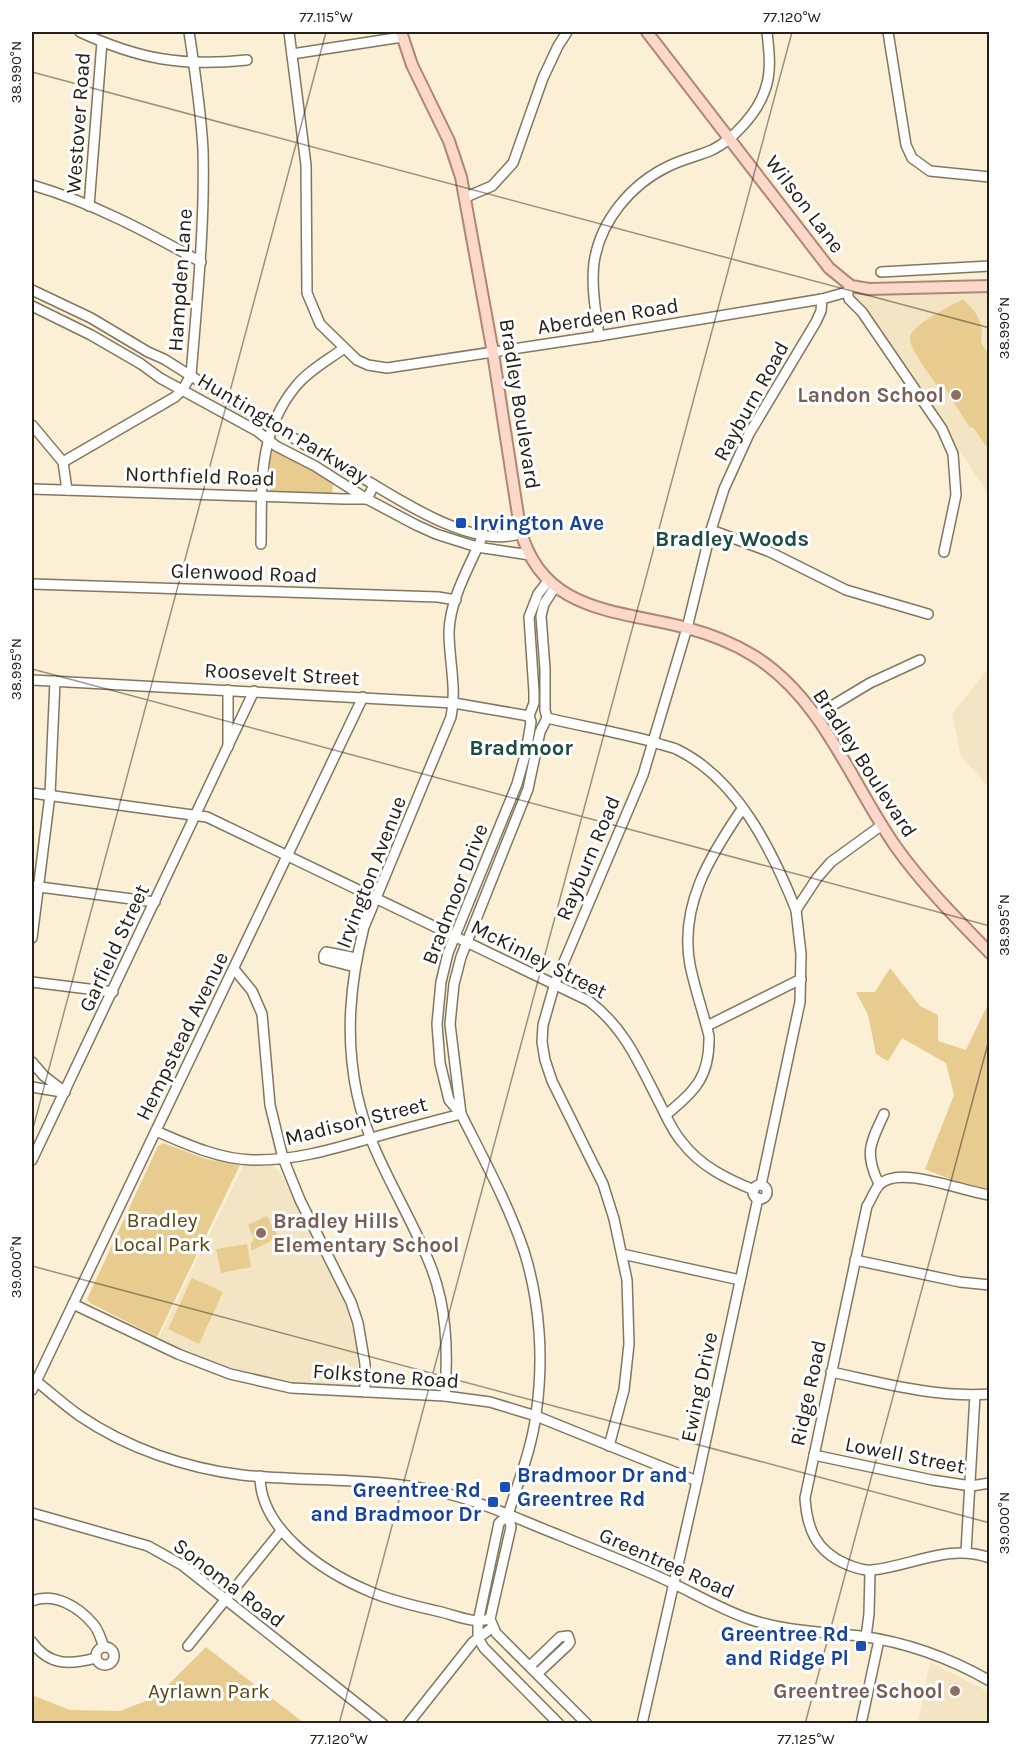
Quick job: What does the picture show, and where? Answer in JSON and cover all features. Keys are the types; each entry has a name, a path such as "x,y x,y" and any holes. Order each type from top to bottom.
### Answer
{"main road":[{"name":"Wilson Lane","path":"647,32 829,268 849,289"},
{"name":"Bradley Boulevard","path":"402,34 412,65 449,141 466,197 522,536 530,555 551,584 575,599 596,608 687,628 726,641 755,656 790,685 815,716 903,856 990,953"},
{"path":"849,289 990,286"}],"street":[{"path":"80,32 148,57 194,63 247,60"},
{"name":"Hampden Lane","path":"63,462 175,396 183,389 192,375 201,262 202,150 189,32"},
{"name":"Aberdeen Road","path":"289,32 306,165 307,293 320,324 343,349 357,360 368,365 387,368 493,353 822,299 849,289"},
{"path":"466,197 492,186 513,163 543,78 567,32"},
{"path":"599,336 594,262 600,242 614,212 630,193 651,176 670,165 714,149 749,120 765,92 770,68 767,32"},
{"path":"888,32 906,145 912,158 930,171 990,177"},
{"path":"292,54 402,34"},
{"name":"Westover Road","path":"89,206 102,42"},
{"path":"32,185 89,206 153,235 201,262"},
{"path":"880,272 990,266"},
{"path":"849,289 849,299 862,312 942,429 953,454 956,495 944,552"},
{"name":"Huntington Parkway","path":"32,290 91,318 192,375 232,402 260,416 422,513 483,535 522,536"},
{"name":"Rayburn Road","path":"609,1446 624,1390 629,1344 627,1280 614,1219 603,1184 552,1081 545,1060 542,1042 543,1025 555,983 642,775 687,628 711,530 724,489 749,434 816,322 821,311 822,299"},
{"name":"Huntington Parkway","path":"32,306 91,335 257,431 367,499 436,534 477,548 501,550 522,536"},
{"path":"261,544 267,439 272,425 297,384 343,349"},
{"path":"32,425 63,462 67,490"},
{"path":"367,499 374,485"},
{"name":"Northfield Road","path":"32,489 367,499"},
{"path":"711,530 768,551 846,591 928,614"},
{"name":"Irvington Avenue","path":"445,1396 447,1343 438,1290 429,1261 371,1138 357,1096 350,1050 349,1006 364,927 451,717 455,687 449,633 456,600 483,535"},
{"path":"501,550 530,555"},
{"name":"Glenwood Road","path":"32,584 438,597 456,600"},
{"name":"Bradmoor Drive","path":"491,1623 511,1527 508,1515 536,1416 539,1342 530,1274 524,1251 509,1213 461,1114 449,1100 440,1063 437,1024 441,981 448,953 517,784 526,752 534,703 534,670 529,617 538,594 551,584"},
{"name":"Bradmoor Drive","path":"461,1114 453,1061 451,1014 454,984 467,942 528,789 545,718 545,669 541,616 551,584"},
{"path":"815,716 870,683 920,660"},
{"name":"Roosevelt Street","path":"32,680 454,703 531,716"},
{"path":"32,938 35,886 50,795 55,681"},
{"name":"Garfield Street","path":"228,690 228,751"},
{"name":"Garfield Street","path":"32,1160 255,691"},
{"name":"Hempstead Avenue","path":"33,1383 363,697"},
{"path":"545,718 537,726 531,716 537,708 545,718 653,742 675,749 704,766 722,782 768,847 796,910"},
{"name":"McKinley Street","path":"32,793 207,817 589,1000 616,1024 627,1040 681,1142 702,1163 731,1181 758,1191"},
{"path":"666,1115 697,1087 705,1070 710,1048 707,1026 690,963 687,939 690,915 695,891 704,870 742,808"},
{"path":"796,910 817,878 831,862 882,825"},
{"path":"35,886 155,902"},
{"name":"Ewing Drive","path":"642,1724 798,1017 801,954 796,910"},
{"path":"234,969 252,991 262,1014 270,1105 283,1158 300,1200 351,1302 358,1323 363,1344 365,1392"},
{"path":"707,1026 801,979"},
{"path":"32,982 113,992"},
{"path":"32,1062 44,1077 65,1092"},
{"path":"32,1088 65,1092"},
{"name":"Madison Street","path":"156,1131 190,1146 220,1155 251,1160 312,1155 461,1114"},
{"path":"884,1114 870,1150 872,1168 879,1184 894,1178 910,1176 990,1195"},
{"name":"Ridge Road","path":"879,1184 867,1206 855,1260 805,1498 806,1518 822,1548 836,1560 870,1571 951,1553 966,1552 990,1558"},
{"path":"622,1254 740,1280"},
{"path":"855,1260 960,1282 990,1285"},
{"name":"Folkstone Road","path":"73,1304 178,1354 230,1374 291,1388 445,1396 490,1402 536,1416 697,1481"},
{"path":"831,1372 932,1393 956,1396 990,1394"},
{"name":"Greentree Road","path":"33,1383 92,1424 140,1448 199,1467 260,1476 345,1479 399,1484 453,1495 508,1515 674,1584 728,1611 795,1630 879,1640 945,1658 990,1681"},
{"path":"966,1552 975,1395"},
{"name":"Lowell Street","path":"814,1455 932,1480 971,1486 990,1483"},
{"path":"260,1476 262,1500 281,1531 306,1553 334,1573 372,1593 478,1622 491,1623 587,1724"},
{"name":"Sonoma Road","path":"32,1513 148,1546 182,1565 383,1724"},
{"name":"Bradmoor Drive","path":"478,1638 478,1622 499,1523 508,1515"},
{"path":"188,1646 281,1531"},
{"path":"866,1637 870,1614 870,1571"},
{"path":"32,1602 42,1597 60,1600 79,1611 96,1627 104,1647 112,1651 113,1660 109,1665 102,1665 96,1658"},
{"path":"408,1724 491,1623"},
{"path":"530,1666 560,1637 568,1636 570,1642 567,1646 538,1673"},
{"path":"478,1638 484,1648 559,1724"},
{"path":"861,1724 879,1640"},
{"path":"32,1642 53,1660 74,1664 96,1658"},
{"path":"96,1658 98,1649 104,1647"}],"shaded area":[{"name":"Landon School","path":"989,287 989,495 854,294"},
{"path":"989,668 989,787 961,757 952,714"},
{"name":"Bradley Hills Elementary School","path":"244,1164 272,1165 280,1172 342,1294 356,1341 359,1379 352,1387 301,1383 245,1373 216,1364 158,1339"},
{"name":"Greentree School","path":"930,1662 989,1694 989,1723 918,1723"}],"green space":[{"path":"963,299 978,318 982,329 981,342 989,356 989,450 973,427 970,428 943,385 938,387 917,356 910,338 917,327"},
{"path":"273,450 333,482 332,494 270,491 270,461"},
{"path":"890,968 920,1006 938,1015 938,1041 966,1050 989,1002 989,1189 957,1182 925,1169 954,1095 946,1063 902,1038 888,1061 876,1054 868,1015 856,992 875,992"},
{"name":"Bradley Local Park","path":"163,1143 206,1159 240,1165 157,1337 90,1303 87,1299 158,1146"},
{"path":"267,1216 278,1237 251,1251 254,1238 248,1225"},
{"path":"247,1244 251,1267 221,1273 216,1249"},
{"path":"192,1278 223,1292 199,1344 168,1329"},
{"name":"Ayrlawn Park","path":"206,1647 304,1723 32,1723 32,1695 70,1710 120,1711 156,1697"}],"place":[{"name":"Landon School","path":"956,395"},
{"name":"Irvington Ave","path":"461,523"},
{"name":"Bradley Hills Elementary School","path":"261,1233"},
{"name":"Bradmoor Dr and Greentree Rd","path":"505,1487"},
{"name":"Greentree Rd and Bradmoor Dr","path":"493,1502"},
{"name":"Greentree Rd and Ridge Pl","path":"861,1646"},
{"name":"Greentree School","path":"955,1691"}],"district":[{"name":"Bradley Woods","path":"732,538"},
{"name":"Bradmoor","path":"521,747"}]}
